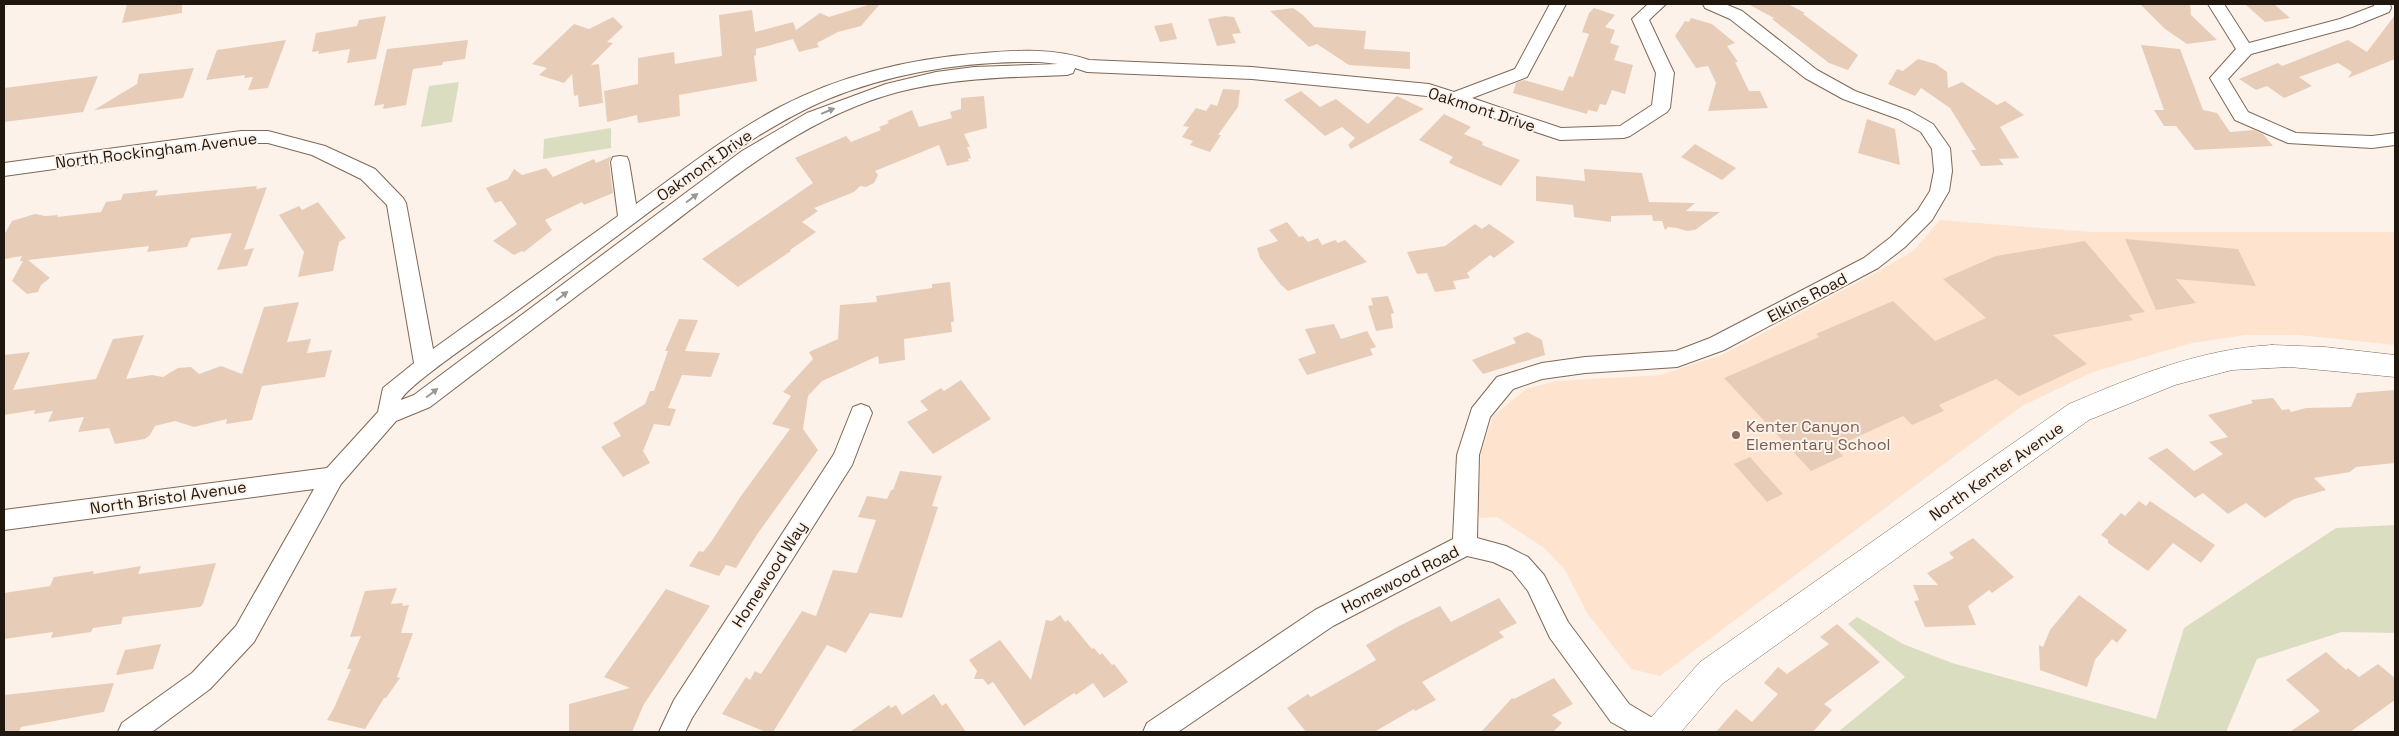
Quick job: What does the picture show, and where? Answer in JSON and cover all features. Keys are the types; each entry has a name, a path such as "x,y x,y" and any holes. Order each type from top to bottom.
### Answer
{"street":[{"path":"1454,98 1521,73 1558,4"},
{"name":"Oakmont Drive","path":"131,732 201,681 245,634 333,477 388,415 422,401 744,159 813,117 856,100 936,78 974,73 1045,72 1087,66 1252,73 1429,90 1560,134 1624,132 1661,108 1666,73 1650,44 1640,19 1658,4"},
{"name":"Elkins Road","path":"1465,545 1468,455 1480,414 1505,383 1542,371 1586,365 1677,359 1717,344 1871,262 1898,242 1925,215 1939,191 1943,171 1941,148 1927,128 1904,115 1850,94 1811,74 1736,15 1711,4"},
{"path":"2216,4 2245,50"},
{"path":"2382,4 2383,8 2346,23 2245,50 2219,78 2241,116 2294,139 2372,142 2395,139"},
{"name":"Oakmont Drive","path":"388,415 391,394 425,364 483,326 628,218 745,135 786,111 822,94 867,79 915,67 958,60 1033,55 1087,66"},
{"name":"North Rockingham Avenue","path":"4,169 241,137 268,137 318,150 368,174 396,203 425,364"},
{"path":"620,162 628,218"},
{"name":"North Kenter Avenue","path":"1660,732 1711,673 2080,412 2139,387 2195,368 2255,356 2321,356 2395,366"},
{"name":"Homewood Way","path":"672,732 683,709 844,458 861,413"},
{"name":"North Bristol Avenue","path":"4,520 333,477"},
{"name":"Homewood Road","path":"1156,732 1324,618 1465,545 1498,553 1520,564 1536,583 1559,630 1620,713 1652,732"}],"shaded area":[{"name":"Kenter Canyon Elementary School","path":"1940,220 2092,232 2395,232 2395,345 2299,335 2246,335 2192,343 2093,372 2022,406 1660,676 1631,669 1587,613 1565,570 1544,548 1497,517 1480,518 1478,508 1481,453 1493,416 1526,389 1555,381 1660,375 1722,355 1879,271 1914,250"}],"green space":[{"path":"459,82 452,122 421,127 429,86"},
{"path":"611,128 611,148 543,159 544,139"},
{"path":"2395,525 2395,633 2342,632 2257,659 2226,732 1838,732 1905,677 1848,624 1857,617 1903,644 1952,663 2156,719 2184,628 2336,528"}],"building":[{"path":"127,4 182,4 182,13 122,23"},
{"path":"871,4 880,4 861,26 838,32 817,43 819,47 799,52 793,39 756,49 756,55 754,56 757,81 679,95 680,116 638,123 637,115 607,122 604,91 638,84 638,58 674,52 675,64 722,56 719,15 752,10 755,32 793,22 796,30 820,13 829,17"},
{"path":"1748,4 1788,4 1805,13 1803,14 1858,55 1848,70 1829,63 1772,19 1774,18"},
{"path":"2140,4 2190,4 2191,15 2217,40 2187,44 2165,29"},
{"path":"2245,4 2274,4 2290,18 2265,22"},
{"path":"1293,8 1303,15 1314,27 1366,31 1364,49 1410,52 1410,69 1349,65 1317,44 1309,47 1270,11"},
{"path":"1594,8 1615,15 1605,27 1615,30 1610,43 1619,46 1614,60 1633,65 1625,94 1612,90 1606,105 1600,104 1597,112 1588,110 1587,114 1513,93 1516,83 1524,80 1563,91 1569,76 1573,77 1589,34 1582,32 1589,13"},
{"path":"2395,15 2395,59 2348,78 2352,72 2338,63 2299,77 2312,86 2284,98 2267,86 2256,90 2239,79 2278,63 2282,66 2348,40 2367,52"},
{"path":"386,16 376,59 347,63 350,49 318,54 319,51 312,52 316,33 357,26 359,20"},
{"path":"1225,16 1234,17 1241,33 1232,34 1236,43 1217,46 1208,19"},
{"path":"613,17 623,27 607,42 613,43 591,65 599,64 603,103 579,107 578,95 574,96 572,74 564,83 539,75 547,68 532,64 574,24 589,29"},
{"path":"1691,18 1712,24 1735,43 1727,46 1738,62 1735,62 1749,91 1760,91 1768,108 1708,111 1716,83 1708,66 1696,68 1675,36 1685,21 1689,22"},
{"path":"1172,23 1177,39 1160,42 1154,26"},
{"path":"286,40 268,88 248,90 253,77 244,78 245,75 206,80 217,50"},
{"path":"468,40 465,59 443,62 442,65 413,69 406,105 383,109 384,104 374,106 387,49"},
{"path":"2141,45 2180,49 2203,110 2217,113 2230,132 2254,130 2263,134 2273,146 2195,150 2176,126 2164,126 2154,110 2164,110"},
{"path":"1918,59 1936,64 1947,72 1948,88 1962,82 1997,105 2005,101 2024,115 2000,127 2019,158 1999,159 2004,165 1981,166 1971,150 1976,150 1950,108 1921,88 1915,96 1888,84 1897,69 1903,71"},
{"path":"194,68 183,98 94,110 137,84 139,74"},
{"path":"98,76 83,112 4,122 4,88"},
{"path":"1223,89 1240,90 1238,107 1218,135 1221,135 1210,152 1190,145 1193,141 1182,137 1189,127 1183,126 1196,108 1206,111 1211,104 1217,106"},
{"path":"1301,91 1320,107 1336,99 1368,124 1397,96 1424,109 1351,149 1348,145 1355,138 1342,127 1325,136 1284,100"},
{"path":"984,96 987,128 964,134 970,147 967,147 971,158 968,159 969,161 947,166 939,145 875,171 878,175 874,183 866,187 860,186 854,192 814,208 818,211 802,222 816,232 738,287 702,259 813,183 795,158 846,136 851,142 881,130 879,127 889,123 887,121 912,110 919,127 952,118 950,112 961,109 961,98"},
{"path":"1444,114 1471,127 1464,134 1481,141 1482,145 1520,160 1501,186 1451,164 1449,162 1453,157 1419,140"},
{"path":"1867,119 1895,129 1900,165 1858,153"},
{"path":"1695,144 1736,168 1722,180 1681,157"},
{"path":"612,156 609,162 613,193 584,205 582,202 545,220 552,230 524,252 522,251 514,255 493,241 517,224 501,201 495,203 486,188 508,179 514,169 522,175 546,168 553,177 594,159 596,163"},
{"path":"1584,169 1642,173 1649,202 1695,203 1686,211 1720,212 1695,230 1687,231 1668,227 1665,230 1662,221 1653,221 1652,215 1611,216 1611,222 1574,217 1573,205 1536,201 1536,176 1585,181"},
{"path":"257,186 256,189 267,187 244,250 254,248 247,266 217,270 232,233 191,238 187,247 147,252 149,246 28,260 50,278 41,285 38,292 27,294 12,281 23,261 20,261 22,256 4,259 4,235 12,221 35,214 45,216 58,215 57,217 101,212 106,202 121,200 123,194 158,190 155,196"},
{"path":"318,202 346,238 339,242 333,271 298,277 304,252 279,215 299,206 302,210"},
{"path":"1287,222 1299,237 1303,236 1308,242 1318,238 1322,245 1335,240 1338,243 1345,240 1367,262 1288,291 1260,258 1257,248 1278,241 1269,230"},
{"path":"1475,224 1482,229 1489,224 1515,242 1494,258 1490,255 1467,273 1470,278 1453,281 1456,289 1435,292 1427,273 1417,274 1407,252 1445,246"},
{"path":"2125,239 2238,249 2256,286 2176,279 2196,303 2156,310"},
{"path":"2085,241 2145,312 2129,315 2133,320 2053,335 2087,364 2019,396 1996,379 1939,405 1944,411 1912,425 1903,416 1835,447 1843,456 1811,471 1724,378 1819,337 1816,334 1893,301 1935,341 1986,318 1943,279 1996,256"},
{"path":"950,282 954,322 951,322 952,332 904,339 905,360 879,364 878,356 822,381 808,396 803,429 818,450 758,533 736,568 726,565 719,576 689,566 699,551 703,552 711,542 741,496 790,429 772,424 791,396 783,392 813,359 809,352 838,339 840,305 877,302 876,296 932,288 932,284"},
{"path":"1388,296 1394,313 1391,314 1393,328 1376,331 1368,306 1373,305 1371,298"},
{"path":"299,302 287,342 311,339 307,353 332,350 325,377 262,386 252,420 226,424 227,419 194,427 175,421 155,426 150,435 145,439 115,444 109,428 78,432 84,417 48,422 53,411 34,414 35,410 4,415 4,355 30,352 13,390 96,379 113,339 144,335 126,379 152,375 163,377 178,368 191,367 199,374 221,366 242,374 264,307"},
{"path":"679,319 698,320 685,351 720,353 711,377 682,375 668,408 676,409 670,426 654,424 643,451 650,463 623,477 601,447 621,436 613,423 645,404 650,391 654,391 668,351 665,351"},
{"path":"1334,324 1341,339 1367,331 1376,347 1370,349 1373,355 1307,375 1298,359 1316,353 1305,329"},
{"path":"1527,332 1542,340 1545,355 1483,374 1472,360 1516,343 1513,338"},
{"path":"961,380 991,419 933,454 907,422 928,410 920,401 941,388 944,391"},
{"path":"2395,390 2395,463 2356,467 2350,472 2314,478 2326,490 2294,499 2265,518 2246,503 2228,514 2203,493 2195,498 2148,458 2167,448 2194,471 2223,454 2209,442 2228,437 2208,415 2253,403 2251,400 2273,398 2282,410 2289,409 2291,412 2306,408 2351,407 2357,393"},
{"path":"1750,457 1783,494 1767,502 1734,464"},
{"path":"900,471 942,476 932,506 938,507 902,618 870,613 846,653 827,645 773,732 766,732 722,714 746,677 750,680 755,671 761,674 802,611 816,616 833,570 857,573 876,520 858,517 867,496 887,499 891,490 893,490"},
{"path":"2139,501 2146,506 2150,501 2215,545 2201,563 2173,543 2148,571 2108,543 2108,540 2101,535 2121,513 2125,516"},
{"path":"1973,538 2014,577 1992,593 1989,590 1968,606 1976,625 1925,627 1914,601 1919,600 1913,585 1938,585 1927,573 1954,558 1949,553"},
{"path":"216,563 203,604 200,607 123,617 121,624 93,628 91,632 51,638 53,632 4,639 4,593 50,586 54,577 94,571 93,574 141,566 138,574"},
{"path":"397,588 391,604 403,603 402,606 409,605 401,633 413,633 397,677 400,678 386,698 384,698 365,729 327,720 351,669 347,669 361,636 350,637 365,591"},
{"path":"666,589 710,606 644,704 632,732 569,732 569,704 630,688 604,677"},
{"path":"2079,595 2127,630 2117,643 2112,639 2095,660 2087,687 2040,670 2039,645 2043,647 2050,630"},
{"path":"1499,598 1517,623 1499,632 1504,637 1422,682 1436,700 1415,711 1414,709 1374,732 1306,732 1287,708 1308,694 1311,697 1376,660 1366,645 1399,626 1440,606 1451,622"},
{"path":"1060,615 1065,622 1068,620 1092,649 1094,648 1100,655 1102,653 1112,665 1114,664 1128,682 1104,698 1093,683 1076,695 1074,693 1024,726 993,682 988,685 983,679 974,679 977,671 969,660 1000,640 1031,680 1046,620 1052,621"},
{"path":"1837,624 1880,662 1824,704 1832,710 1813,732 1716,732 1736,709 1752,722 1778,694 1764,683 1778,667 1787,674 1829,644 1820,637"},
{"path":"161,644 153,669 116,675 125,650"},
{"path":"2326,652 2346,670 2348,668 2359,677 2378,664 2395,678 2395,700 2350,732 2290,732 2320,711 2286,680"},
{"path":"1554,678 1573,704 1552,715 1562,723 1553,732 1481,732 1512,698 1514,699"},
{"path":"114,683 104,712 21,727 19,732 4,732 4,695"},
{"path":"934,694 942,706 946,703 966,732 850,732 889,705 891,708 896,705 902,715"}],"place":[{"name":"Kenter Canyon Elementary School","path":"1736,435"}]}
